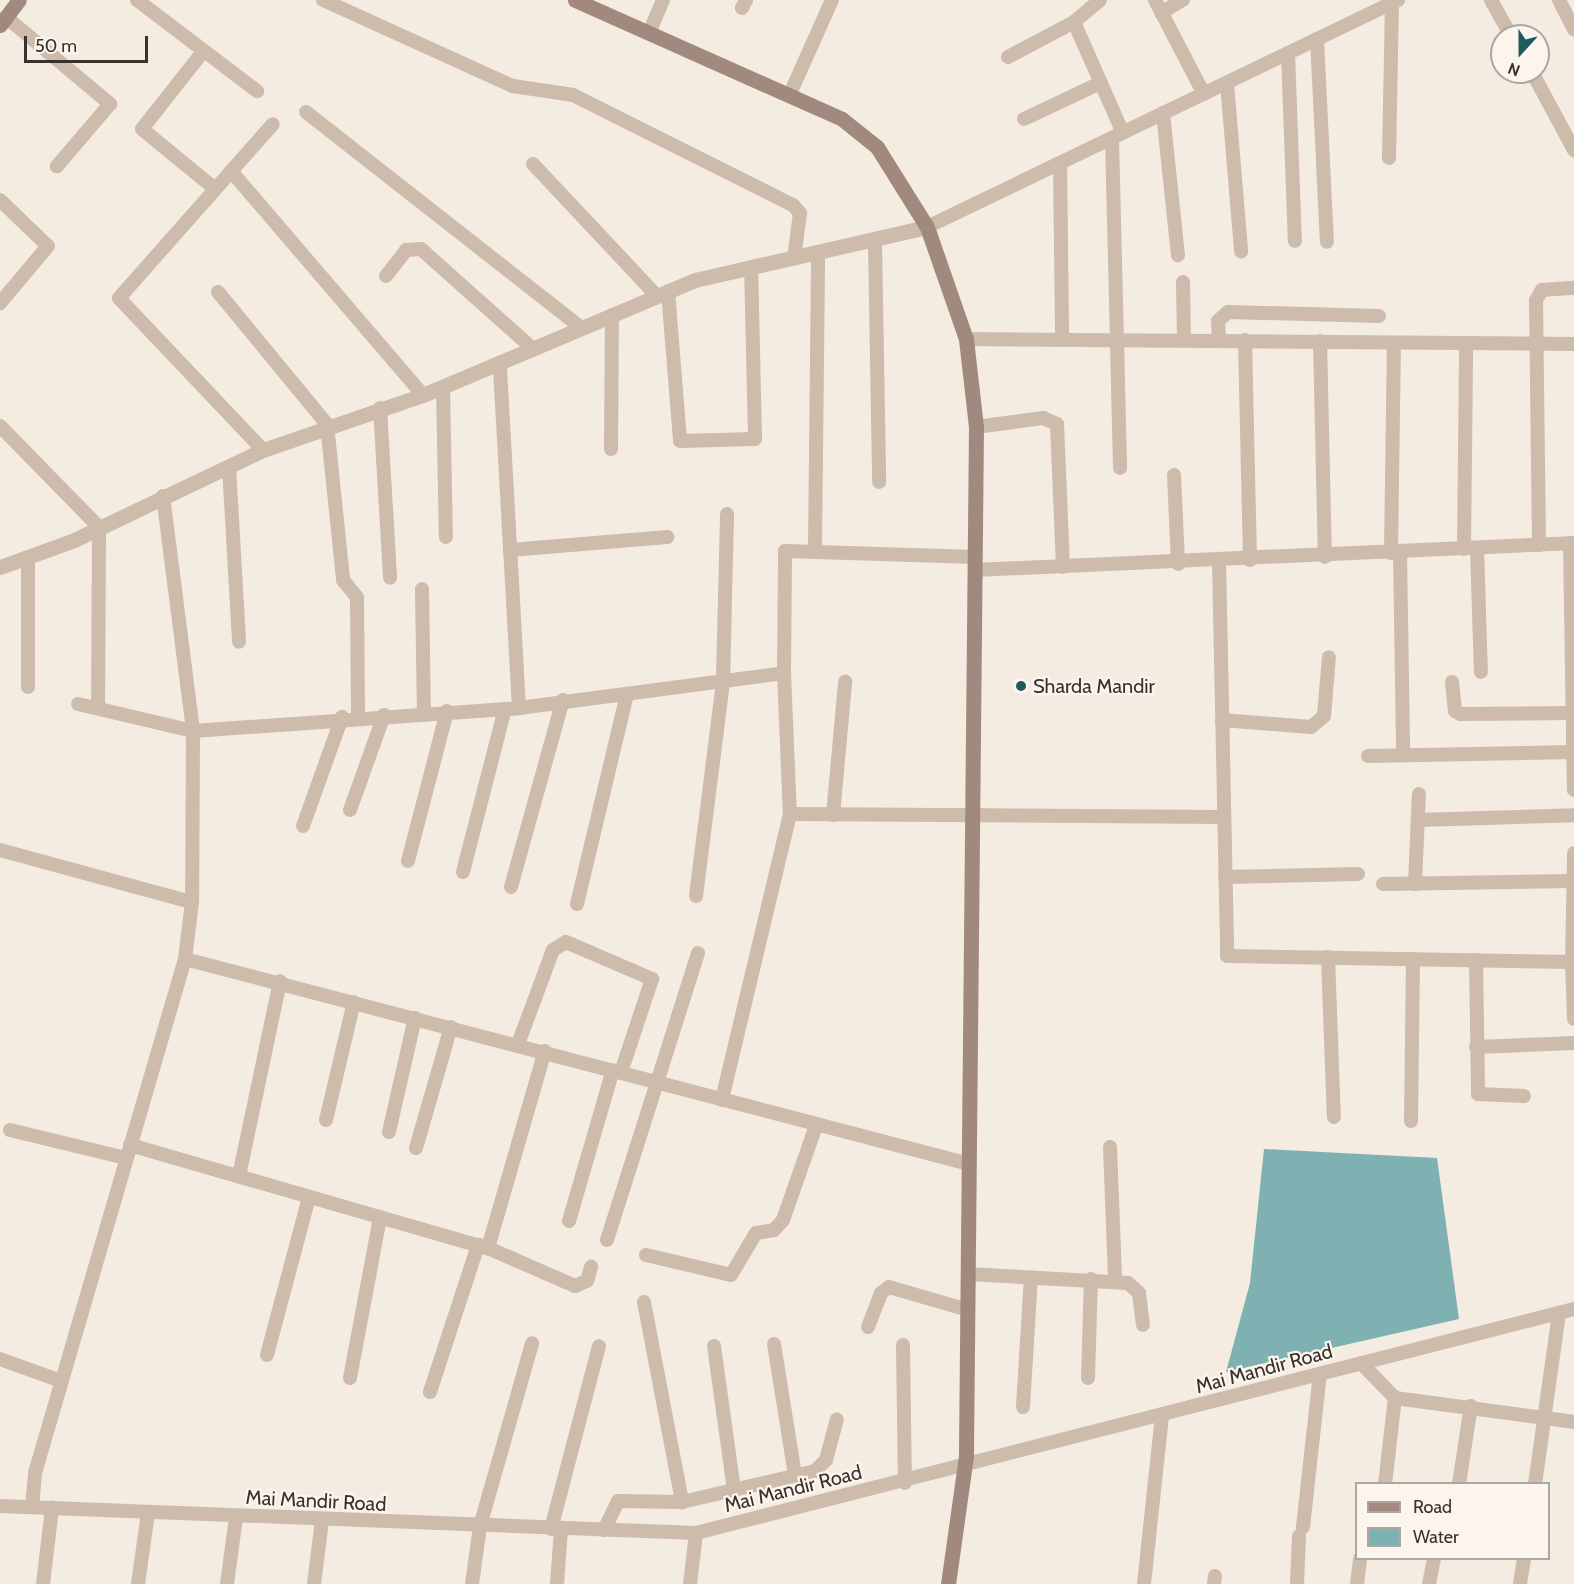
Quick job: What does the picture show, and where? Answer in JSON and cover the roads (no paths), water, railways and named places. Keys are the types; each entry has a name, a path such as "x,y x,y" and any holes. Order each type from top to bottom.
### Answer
{"main road":[{"path":"3,21 19,0"},
{"path":"575,0 842,119 877,147 927,228 966,339 976,427 968,1310 964,1468 948,1584"}],"street":[{"path":"137,0 257,91"},
{"path":"323,0 513,86 573,95 793,205 800,213 794,259"},
{"path":"649,33 663,0"},
{"path":"789,96 832,0"},
{"path":"1008,57 1074,22 1100,0"},
{"path":"1183,0 1158,6 1204,94"},
{"path":"1491,0 1504,24"},
{"path":"1559,0 1574,29"},
{"path":"0,567 99,527 263,450 327,424 423,395 500,363 579,326 663,294 751,268 875,242 927,228 1395,1 1389,158"},
{"path":"3,21 110,104 57,166"},
{"path":"1074,22 1100,83 1117,136 1120,468"},
{"path":"1317,39 1327,242"},
{"path":"1288,53 1295,241"},
{"path":"198,58 142,129 215,189"},
{"path":"1024,119 1100,83"},
{"path":"1227,83 1241,251"},
{"path":"1538,84 1574,150"},
{"path":"306,112 579,326"},
{"path":"1163,113 1179,255"},
{"path":"263,450 119,298 273,124"},
{"path":"1060,163 1062,339"},
{"path":"532,164 663,294 680,441 755,439 751,268"},
{"path":"231,171 423,395"},
{"path":"0,200 48,246 0,303"},
{"path":"875,242 879,482"},
{"path":"386,276 406,250 421,249 532,348"},
{"path":"815,550 818,254"},
{"path":"1183,282 1184,339"},
{"path":"1539,545 1536,300 1542,290 1574,288"},
{"path":"218,292 327,424 344,580 357,597 358,716"},
{"path":"1219,340 1218,321 1228,312 1379,316"},
{"path":"611,449 612,315"},
{"path":"966,339 1574,344"},
{"path":"1245,340 1250,561"},
{"path":"1320,342 1325,557"},
{"path":"1394,343 1396,553 1403,755"},
{"path":"1466,343 1471,549 1481,672"},
{"path":"463,872 512,708 510,550 500,363"},
{"path":"442,387 446,537"},
{"path":"380,408 390,578"},
{"path":"976,427 1043,418 1057,424 1063,567"},
{"path":"0,426 99,527 98,707"},
{"path":"229,467 239,642"},
{"path":"1174,475 1178,564"},
{"path":"32,1507 35,1473 185,959 192,902 193,731 162,496"},
{"path":"696,896 723,681 726,514"},
{"path":"510,550 667,537"},
{"path":"722,1100 790,814 784,673 785,550 815,550 975,563 1063,567 1250,561 1572,543 1574,790"},
{"path":"28,557 28,687"},
{"path":"1218,562 1227,956 1572,962"},
{"path":"422,589 424,711"},
{"path":"1222,720 1311,728 1324,716 1329,657"},
{"path":"78,704 193,731 424,711 512,708 784,673"},
{"path":"833,815 845,682"},
{"path":"1452,682 1455,711 1461,714 1572,706"},
{"path":"577,904 627,694"},
{"path":"511,887 563,700"},
{"path":"408,861 447,711"},
{"path":"350,810 384,715"},
{"path":"303,826 342,717"},
{"path":"1368,756 1572,752"},
{"path":"1415,884 1419,794"},
{"path":"790,814 1224,817"},
{"path":"1419,820 1574,815"},
{"path":"0,850 192,902"},
{"path":"1574,853 1572,962 1574,1019"},
{"path":"1225,877 1358,874"},
{"path":"1383,884 1573,881"},
{"path":"518,1044 553,950 566,942 652,979 617,1071 569,1221"},
{"path":"607,1240 698,952"},
{"path":"1328,957 1334,1117"},
{"path":"185,959 280,981 816,1126 969,1164"},
{"path":"1411,1121 1413,959"},
{"path":"1476,960 1478,1094 1524,1095"},
{"path":"239,1176 280,981"},
{"path":"326,1120 354,1002"},
{"path":"389,1132 415,1018"},
{"path":"416,1148 451,1027"},
{"path":"1476,1047 1574,1043"},
{"path":"430,1392 483,1247 545,1051"},
{"path":"646,1255 731,1275 756,1233 774,1230 783,1220 816,1126"},
{"path":"10,1130 239,1176 483,1247 575,1286 588,1281 591,1267"},
{"path":"1110,1147 1115,1280"},
{"path":"267,1355 309,1197"},
{"path":"350,1378 380,1217"},
{"path":"968,1274 1115,1280 1136,1288 1143,1324"},
{"path":"1023,1407 1031,1277"},
{"path":"1088,1378 1091,1279"},
{"path":"868,1327 881,1293 890,1287 968,1310"},
{"path":"644,1302 682,1502"},
{"name":"Mai Mandir Road","path":"0,1506 322,1521 696,1533 964,1468 1574,1309"},
{"path":"1535,1482 1559,1313"},
{"path":"472,1584 480,1526 532,1343"},
{"path":"774,1344 795,1475"},
{"path":"903,1345 905,1483"},
{"path":"557,1584 556,1529 599,1346"},
{"path":"714,1346 734,1490"},
{"path":"0,1359 61,1381"},
{"path":"1361,1363 1395,1398 1545,1414 1574,1422"},
{"path":"1297,1584 1320,1374"},
{"path":"1385,1482 1395,1398"},
{"path":"1460,1482 1471,1406"},
{"path":"1144,1584 1162,1416"},
{"path":"604,1530 618,1502 682,1502 820,1468 837,1419"},
{"path":"43,1584 52,1508"},
{"path":"138,1584 148,1513"},
{"path":"227,1584 236,1517"},
{"path":"314,1584 322,1521"},
{"path":"690,1584 696,1533"},
{"path":"1357,1584 1360,1560"},
{"path":"1429,1584 1434,1560"},
{"path":"1520,1584 1524,1560"}],"water":[{"path":"1264,1149 1437,1158 1459,1319 1226,1372 1250,1283"}],"place":[{"name":"Sharda Mandir","path":"1021,686"}]}
